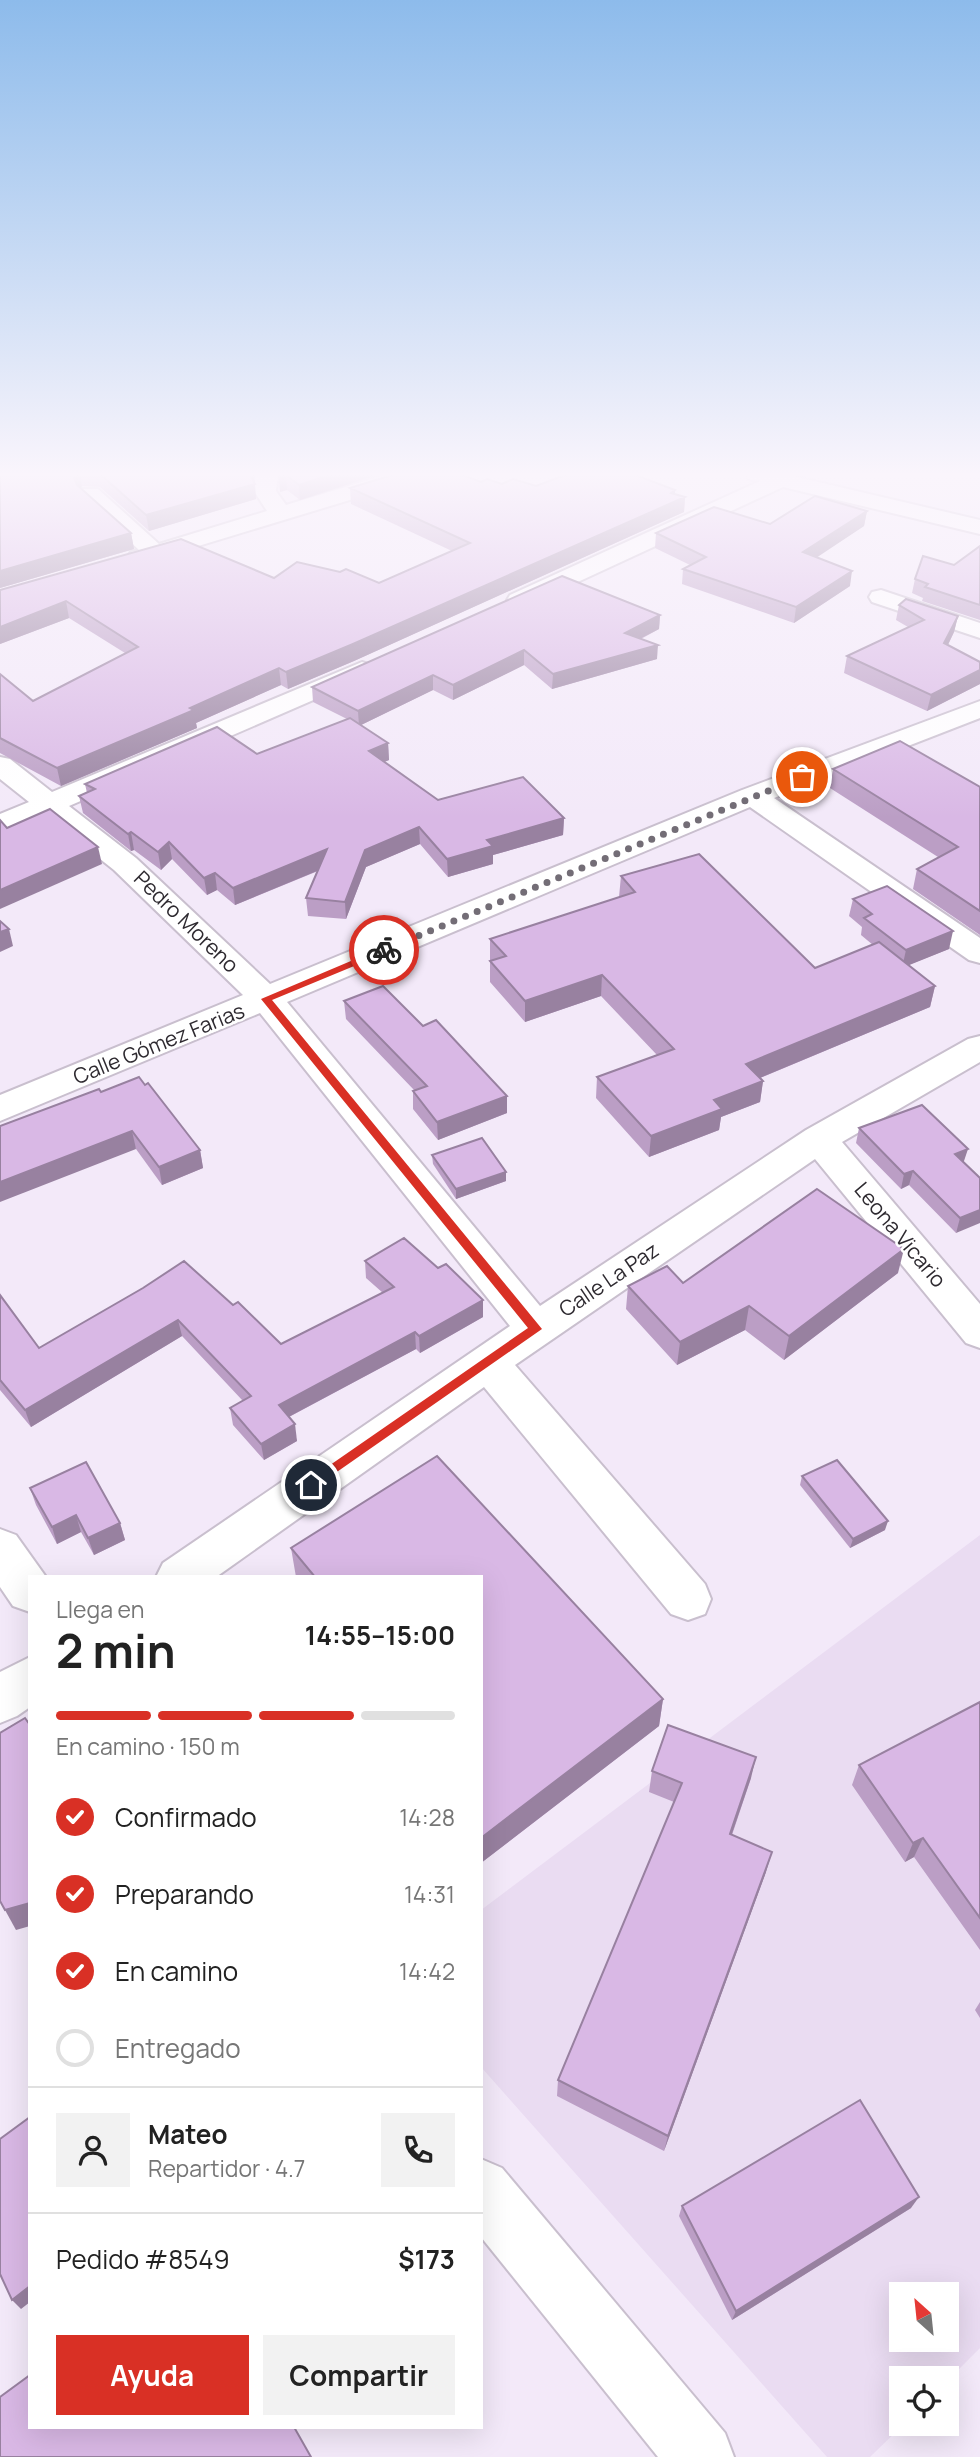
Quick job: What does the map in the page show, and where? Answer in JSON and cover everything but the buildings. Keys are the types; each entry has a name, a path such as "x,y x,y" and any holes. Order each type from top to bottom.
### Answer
{"street":[{"path":"502,607 540,589"},
{"path":"881,597 980,631"},
{"path":"0,825 389,657"},
{"name":"Calle Gómez Farias","path":"0,1109 752,796 980,709"},
{"name":"Pedro Moreno","path":"0,765 125,864 266,999 536,1329"},
{"path":"752,796 980,953"},
{"name":"Calle La Paz","path":"181,1575 536,1329 819,1139 980,1047"},
{"name":"Leona Vicario","path":"819,1139 980,1332"},
{"path":"488,1363 688,1599"},
{"path":"0,1549 28,1589"},
{"path":"0,1700 28,1680"},
{"path":"483,2191 701,2457"}],"shaded area":[{"path":"980,1535 980,2348 959,2369 959,2366 889,2366 889,2436 892,2436 870,2457 827,2457 483,2069 483,1908"}],"way so far":[{"path":"384,950 802,777"}],"route":[{"path":"311,1485 536,1329 266,999 384,950"}]}
